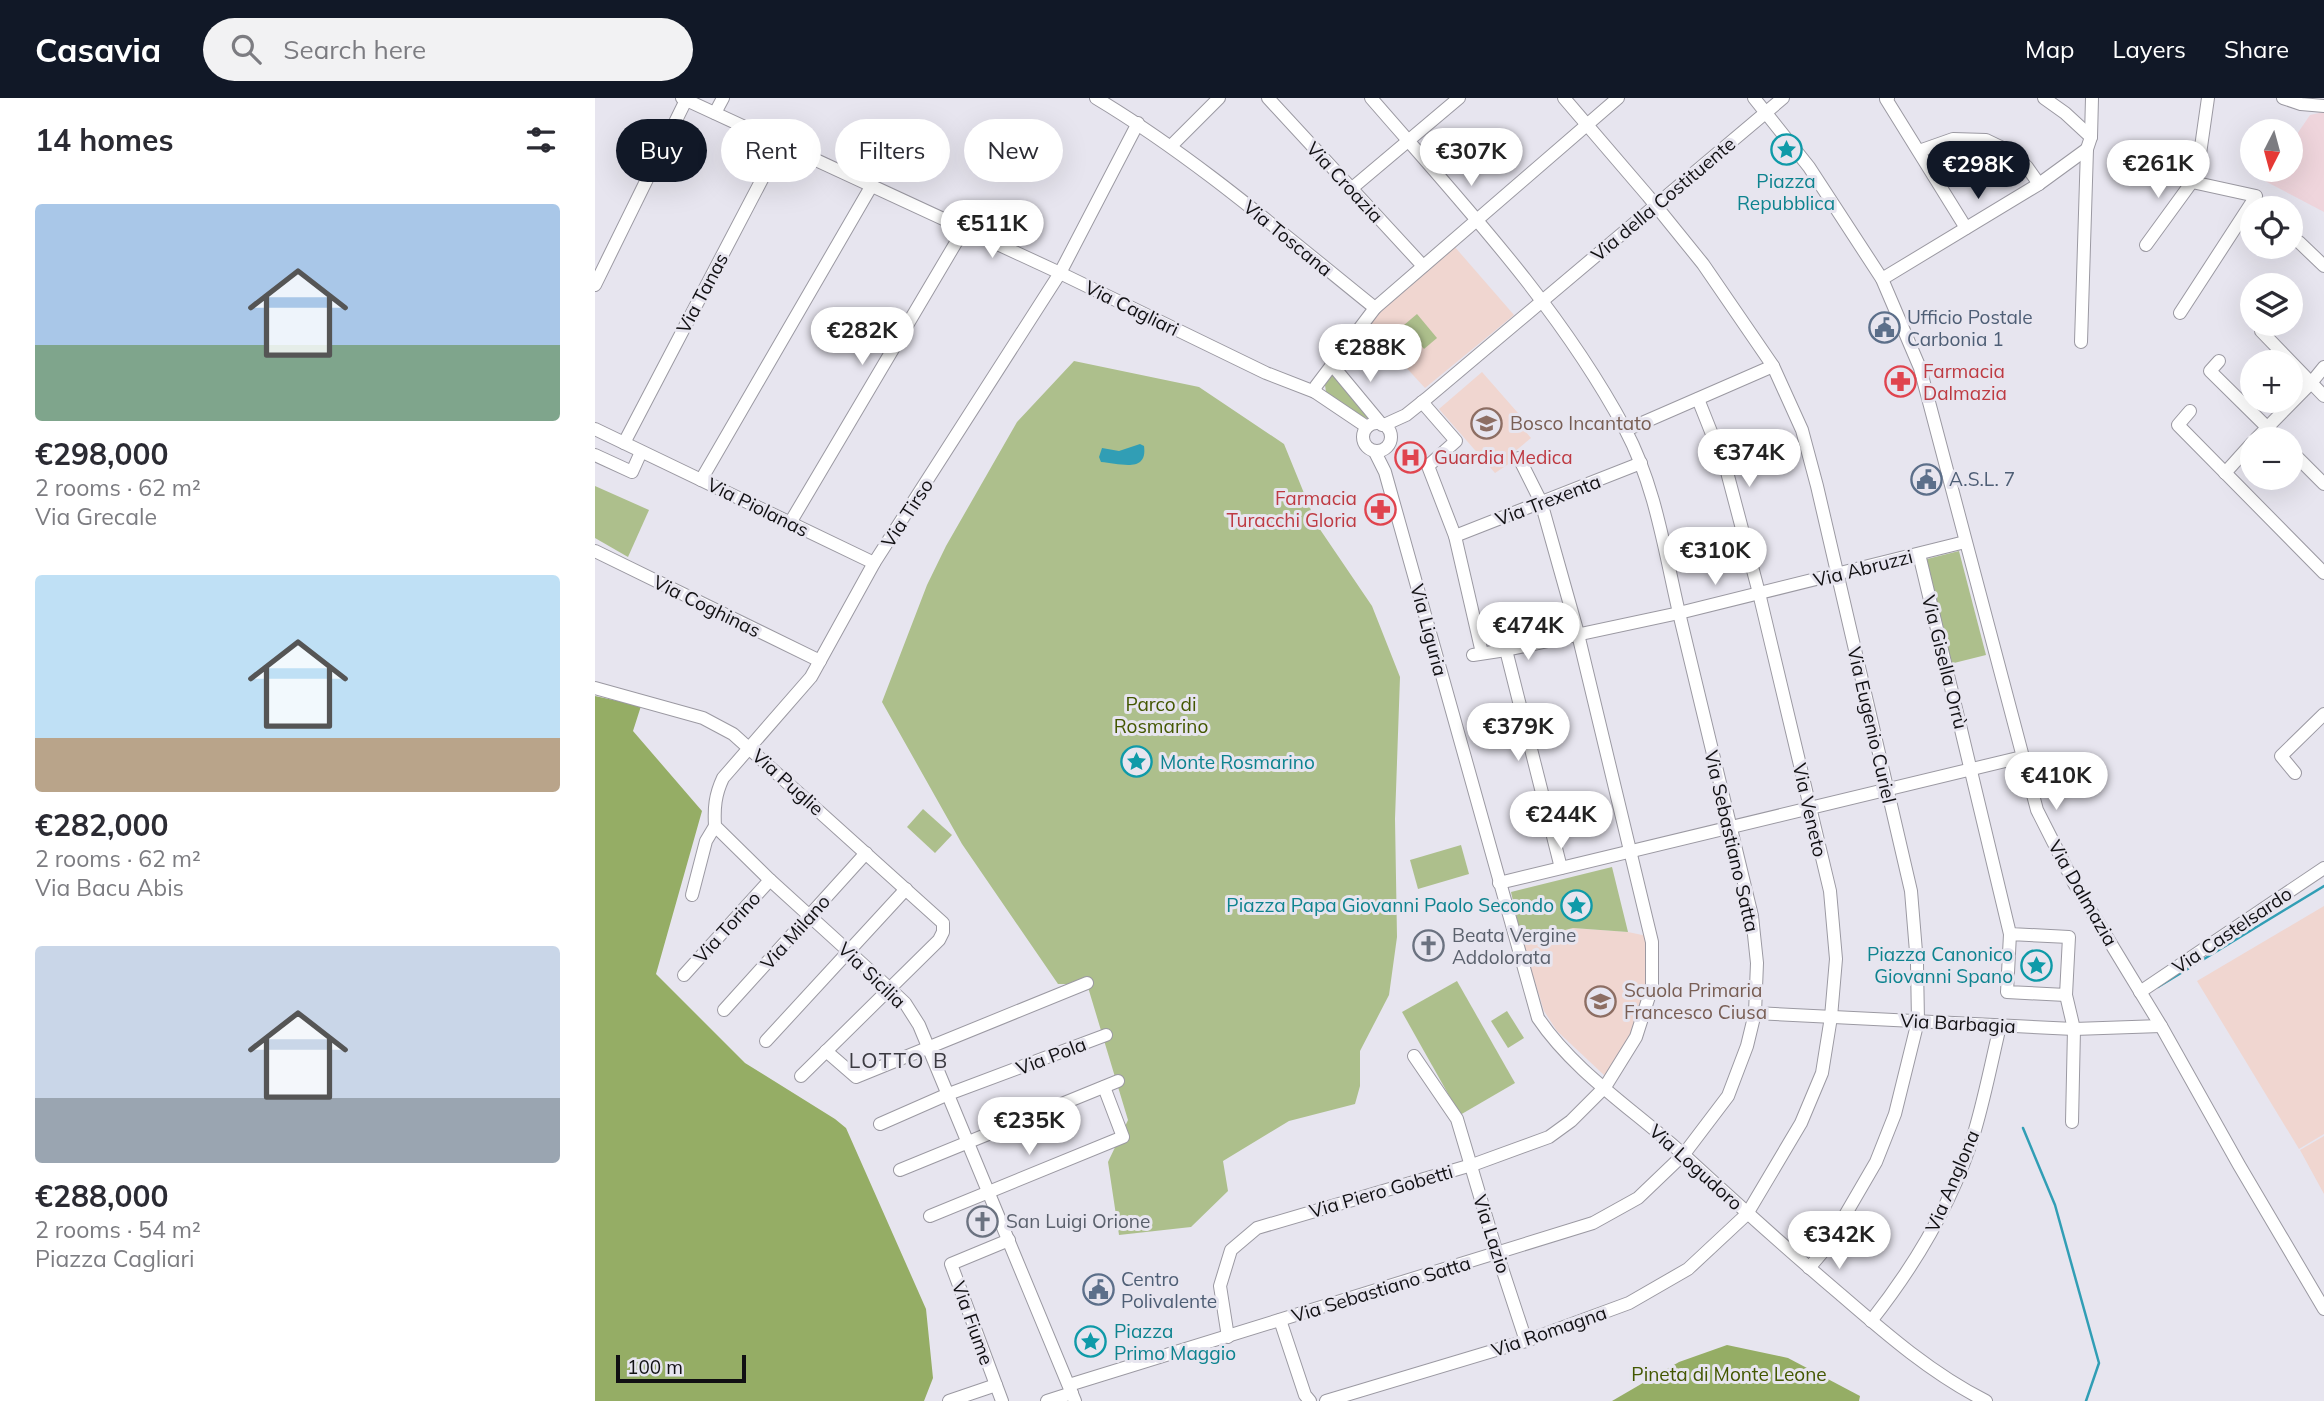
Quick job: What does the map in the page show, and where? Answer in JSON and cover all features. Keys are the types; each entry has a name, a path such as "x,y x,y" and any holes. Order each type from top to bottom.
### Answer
{"street":[{"path":"715,113 723,98"},
{"name":"Via Toscana","path":"1096,98 1171,146 1375,309"},
{"path":"1171,146 1219,98"},
{"name":"Via Croazia","path":"1268,98 1423,267"},
{"name":"Via Sebastiano Satta","path":"1047,1401 1280,1320 1593,1223 1638,1198 1684,1154 1728,1096 1747,1046 1755,1013 1757,963 1752,916 1663,539 1641,463 1626,430 1544,301 1371,98"},
{"path":"1351,189 1459,98"},
{"name":"Via Eugenio Curiel","path":"1564,98 1703,264 1773,366 1802,430 1911,891 1917,964 1917,1021 1895,1114 1876,1162 1826,1248 1809,1268"},
{"path":"1315,393 1315,387 1375,309 1618,98"},
{"path":"1754,98 1809,167 1882,279 2039,184 2089,143"},
{"name":"Via della Costituente","path":"1406,415 1783,98"},
{"path":"2044,98 2065,113 2089,143"},
{"path":"2081,342 2092,98"},
{"path":"2146,245 2195,178 2208,98"},
{"path":"2283,98 2301,104 2324,106"},
{"path":"595,285 684,99"},
{"name":"Via Cagliari","path":"684,99 728,119"},
{"path":"1887,99 1966,228"},
{"name":"Via Tirso","path":"750,747 811,677 874,564 1060,273 1138,123"},
{"path":"1919,151 1953,139 1986,140 2011,152 2027,167 2039,184"},
{"name":"Via Cagliari","path":"821,161 1266,373 1315,393 1365,432"},
{"path":"2180,313 2256,196 2195,178"},
{"name":"Via Tanas","path":"624,443 761,182"},
{"path":"701,480 872,185"},
{"path":"790,523 964,229"},
{"path":"2303,247 2324,266"},
{"name":"Via Dalmazia","path":"1882,279 1920,368 2037,810 2074,883 2161,1026 2324,1309"},
{"path":"2266,336 2324,396"},
{"path":"2220,360 2210,371 2267,427 2324,368"},
{"path":"1333,366 1390,432 1384,447"},
{"path":"1626,430 1773,366"},
{"name":"Via Veneto","path":"1697,399 1727,472 1759,593 1830,891 1836,959 1831,1017 1822,1073 1801,1124 1747,1214"},
{"path":"1422,402 1456,441 1428,467 1455,536"},
{"path":"2190,411 2178,425 2324,573"},
{"path":"1384,447 1366,447 1365,432 1376,423 1383,425 1406,415"},
{"path":"1384,447 1406,415"},
{"name":"Via Piolanas","path":"595,429 874,564"},
{"name":"Via Liguria","path":"1384,447 1385,472 1538,1018 1551,1037 1605,1087"},
{"path":"595,455 632,472 641,452"},
{"path":"2225,473 2240,456"},
{"name":"Via Piero Gobetti","path":"1228,1337 1220,1286 1231,1250 1257,1228 1470,1165 1549,1138 1605,1087 1636,1037 1652,987 1652,942 1578,635 1541,502 1519,458"},
{"name":"Via Trexenta","path":"1455,536 1641,463"},
{"path":"2303,463 2324,484"},
{"name":"Via Abruzzi","path":"1455,536 1477,654 1679,613 1965,542"},
{"name":"Via Coghinas","path":"595,551 820,661"},
{"name":"Via Gisella Orrù","path":"1919,554 2010,934"},
{"path":"1506,650 1561,868"},
{"name":"Via Puglie","path":"595,688 703,718 733,734 943,923 939,940 890,989"},
{"path":"2295,773 2281,755 2324,713"},
{"path":"692,895 706,841 715,827 715,796 723,778 750,747"},
{"path":"1499,883 2022,757"},
{"name":"Via Sicilia","path":"715,827 905,1003 919,1025 1072,1393"},
{"name":"Via Milano","path":"724,1010 866,853"},
{"name":"Via Castelsardo","path":"2140,992 2324,868"},
{"name":"Via Torino","path":"684,975 770,880"},
{"path":"766,1041 906,890"},
{"path":"2066,995 2007,992 2010,934 2069,937 2066,995 2074,1029 2072,1122"},
{"path":"826,1051 856,1077 1087,983"},
{"path":"801,1076 890,989"},
{"name":"Via Barbagia","path":"1755,1013 2074,1029 2161,1026"},
{"name":"Via Anglona","path":"1871,1321 1894,1292 1941,1218 1975,1131 2000,1026"},
{"name":"Via Pola","path":"880,1124 1106,1035"},
{"name":"Via Lazio","path":"1414,1056 1457,1119 1526,1341"},
{"path":"900,1170 1118,1081"},
{"path":"930,1216 1123,1137 1104,1087"},
{"name":"Via Logudoro","path":"1605,1087 1871,1321 1955,1385 1986,1401"},
{"name":"Via Romagna","path":"1326,1401 1526,1341 1629,1303 1688,1269 1747,1214"},
{"name":"Via Fiume","path":"1002,1401 951,1264 1009,1240"},
{"path":"1280,1320 1305,1395 1310,1401"},
{"path":"949,1401 996,1385"}],"shaded area":[{"path":"2324,112 2324,212 2303,201 2303,196 2294,196 2267,182 2303,182 2303,125 2310,115"},
{"path":"1454,246 1514,315 1425,388 1368,326 1379,311"},
{"name":"Bosco Incantato","path":"1482,372 1525,421 1520,425 1531,438 1513,453 1516,459 1495,473 1439,409"},
{"path":"2324,906 2324,1134 2299,1149 2197,981"},
{"name":"Scuola Primaria Francesco Ciusa","path":"1573,928 1647,936 1646,988 1638,1018 1624,1049 1605,1076 1557,1031 1544,1011 1522,941"},
{"path":"2324,1136 2324,1194 2300,1150"}],"green space":[{"path":"1417,314 1437,338 1424,349 1404,325"},
{"name":"Parco di Rosmarino","path":"1074,361 1199,387 1284,444 1317,525 1372,606 1400,677 1395,819 1397,937 1389,995 1360,1051 1360,1086 1355,1104 1289,1121 1223,1161 1228,1191 1191,1227 1119,1235 1108,1162 1128,1120 1087,984 1058,984 962,844 882,702 927,585 946,546 1017,422"},
{"path":"1335,369 1369,419 1360,416 1326,392 1325,385"},
{"path":"595,486 649,510 628,557 595,538"},
{"path":"1959,551 1986,655 1950,664 1923,560"},
{"path":"595,696 641,706 633,731 702,811 656,974 745,1063 846,1128 926,1309 933,1378 924,1401 595,1401"},
{"path":"923,809 952,835 935,853 907,827"},
{"path":"1461,845 1469,874 1418,889 1410,860"},
{"name":"Piazza Papa Giovanni Paolo Secondo","path":"1612,867 1628,932 1573,928 1522,941 1511,892"},
{"path":"1457,981 1515,1083 1460,1115 1402,1012"},
{"path":"1507,1011 1524,1038 1508,1048 1491,1021"},
{"name":"Pineta di Monte Leone","path":"1727,1345 1788,1358 1860,1396 1859,1401 1612,1401 1679,1362"}],"water":[{"path":"1140,444 1144,446 1144,455 1137,464 1101,462 1099,457 1102,448 1119,451"}],"waterway":[{"path":"2158,987 2324,886"},
{"path":"2023,1128 2055,1205 2099,1363 2086,1401"}],"place":[{"name":"Piazza Repubblica","path":"1786,150"},
{"name":"Ufficio Postale Carbonia 1","path":"1884,328"},
{"name":"Farmacia Dalmazia","path":"1900,382"},
{"name":"Bosco Incantato","path":"1487,423"},
{"name":"Guardia Medica","path":"1411,457"},
{"name":"A.S.L. 7","path":"1926,479"},
{"name":"Farmacia Turacchi Gloria","path":"1380,509"},
{"name":"Monte Rosmarino","path":"1137,762"},
{"name":"Piazza Papa Giovanni Paolo Secondo","path":"1577,905"},
{"name":"Beata Vergine Addolorata","path":"1429,946"},
{"name":"Piazza Canonico Giovanni Spano","path":"2036,965"},
{"name":"Scuola Primaria Francesco Ciusa","path":"1601,1001"},
{"name":"San Luigi Orione","path":"983,1221"},
{"name":"Centro Polivalente","path":"1098,1290"},
{"name":"Piazza Primo Maggio","path":"1091,1342"}],"district":[{"name":"LOTTO B","path":"899,1060"}]}
